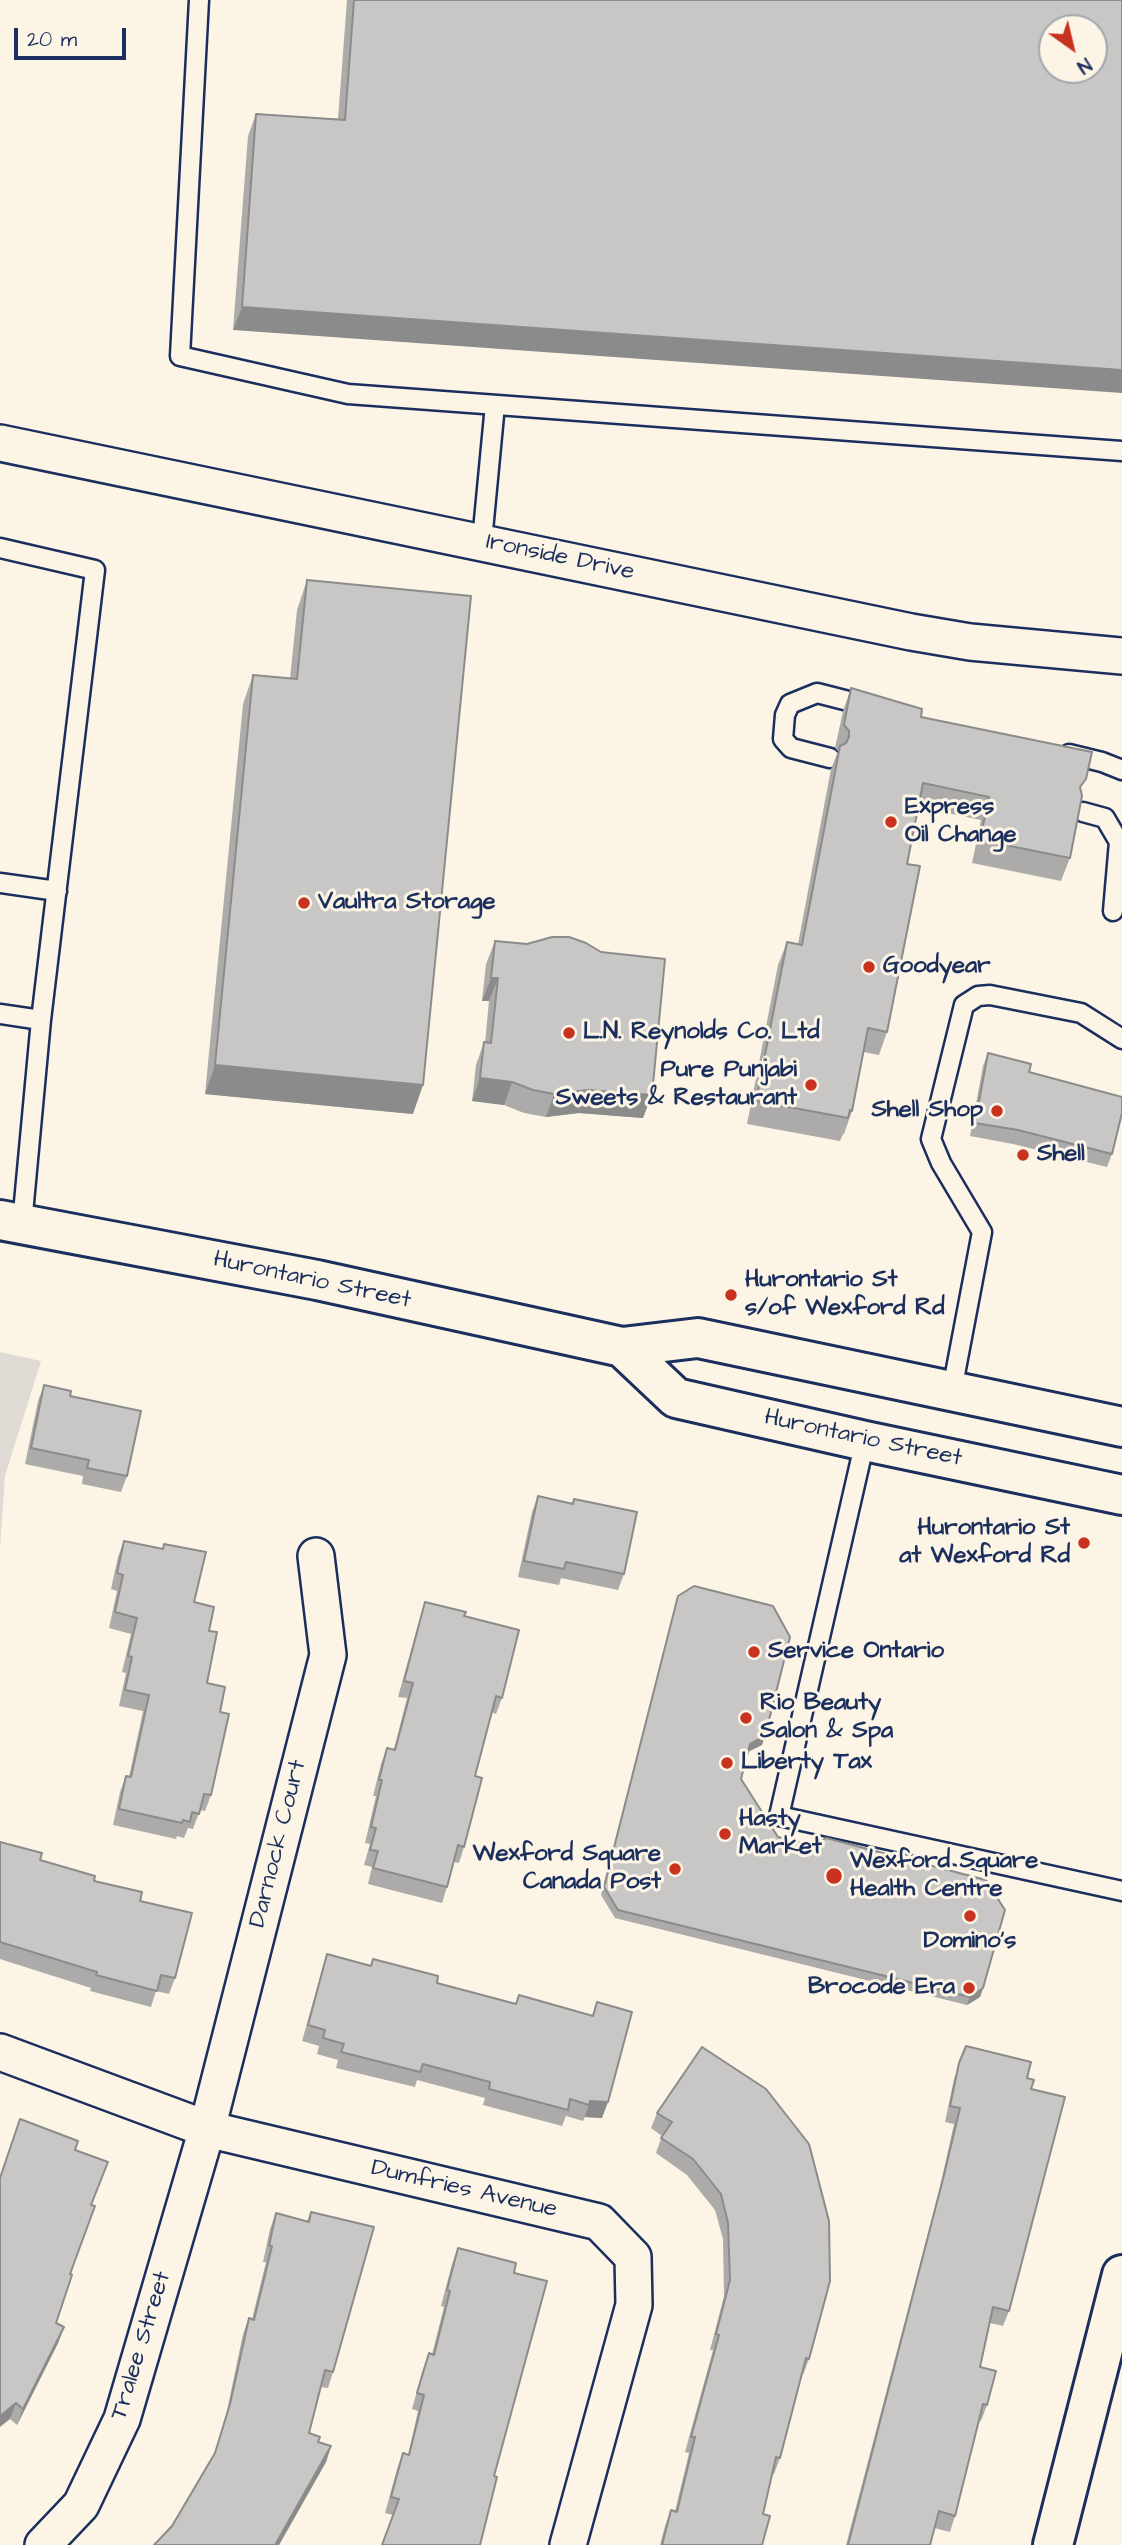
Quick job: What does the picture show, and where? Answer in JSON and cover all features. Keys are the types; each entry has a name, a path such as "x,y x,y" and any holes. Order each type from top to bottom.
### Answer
{"main road":[{"name":"Hurontario Street","path":"11,1222 317,1280 622,1347 698,1338 1122,1427"},
{"name":"Hurontario Street","path":"622,1347 676,1398 1122,1495"},
{"path":"1053,2545 1122,2275"}],"street":[{"name":"Ironside Drive","path":"0,443 911,632 971,642 1122,656"},
{"name":"Darnock Court","path":"207,2129 328,1655 316,1556"},
{"name":"Dumfries Avenue","path":"0,2052 207,2129 599,2222 633,2257 634,2305 568,2545"},
{"name":"Tralee Street","path":"43,2545 81,2505 122,2418 207,2129"}],"lane":[{"path":"200,0 180,356 348,394 1122,451"},
{"path":"482,541 495,405"},
{"path":"0,548 95,570 41,1020 11,1222"},
{"path":"830,758 791,748 783,739 785,715 790,704 817,693 879,709"},
{"path":"1048,750 1102,762 1122,771"},
{"path":"1083,812 1105,818 1119,842 1113,911"},
{"path":"0,883 57,891"},
{"path":"952,1390 982,1233 937,1156 931,1139 964,1005 978,996 990,995 1081,1013 1122,1039"},
{"path":"0,1014 41,1020"},
{"path":"865,1441 779,1816 1122,1891"}],"shaded area":[{"path":"0,1352 41,1361 5,1476 0,1548"}],"building":[{"path":"354,0 1122,0 1122,370 242,307 256,114 345,120"},
{"path":"307,580 471,596 423,1085 215,1065 253,675 297,679"},
{"path":"851,688 922,709 921,717 1092,752 1086,779 1080,787 1082,796 1070,858 980,840 989,797 923,783 907,864 920,866 887,1032 868,1028 852,1111 850,1110 848,1118 756,1101 787,942 802,945 840,746 846,743 849,737 849,731 844,725"},
{"name":"L.N. Reynolds Co. Ltd","path":"552,937 569,937 601,952 665,959 652,1095 588,1090 554,1094 512,1082 480,1078 484,1042 491,1043 498,978 491,978 495,941 527,944"},
{"path":"988,1053 1031,1064 1029,1072 1122,1097 1122,1113 1112,1154 1018,1130 975,1123"},
{"path":"44,1385 71,1391 70,1396 141,1411 127,1476 87,1468 89,1460 31,1448"},
{"path":"538,1496 573,1504 574,1499 637,1512 624,1574 566,1562 564,1569 524,1561"},
{"path":"124,1541 163,1549 164,1544 206,1552 194,1602 214,1607 209,1631 217,1632 207,1683 225,1687 220,1712 229,1714 211,1795 204,1794 199,1814 192,1812 190,1822 183,1820 182,1823 119,1809 126,1776 131,1777 149,1695 125,1690 132,1657 128,1656 137,1618 115,1612 123,1575 117,1573"},
{"path":"694,1586 773,1606 790,1637 765,1736 750,1744 741,1779 778,1837 813,1846 826,1838 986,1880 1005,1910 983,1988 970,1997 618,1910 604,1887 678,1596"},
{"path":"425,1602 466,1612 464,1616 519,1630 502,1698 496,1696 475,1776 482,1778 464,1847 458,1845 447,1887 373,1868 378,1851 370,1850 376,1828 371,1827 382,1780 379,1780 387,1748 395,1750 413,1683 404,1681"},
{"path":"0,1842 42,1853 40,1860 95,1876 94,1881 142,1892 140,1901 192,1913 175,1978 161,1975 157,1991 96,1975 97,1972 0,1942"},
{"path":"327,1954 371,1966 373,1959 438,1976 437,1983 516,2004 519,1995 593,2016 597,2002 632,2012 608,2102 590,2101 589,2105 570,2099 568,2110 489,2089 490,2082 423,2064 420,2072 341,2052 344,2044 323,2038 325,2030 308,2025"},
{"path":"966,2046 1031,2062 1027,2078 1034,2080 1031,2089 1065,2097 1009,2311 993,2307 980,2367 996,2371 987,2405 983,2404 955,2516 939,2511 930,2545 848,2545 960,2108 950,2106 959,2063"},
{"path":"702,2047 766,2089 809,2144 829,2221 830,2281 809,2359 806,2358 780,2458 776,2457 763,2514 770,2516 762,2545 662,2545 671,2510 677,2512 695,2437 691,2437 719,2335 716,2334 730,2280 728,2223 721,2194 693,2159 661,2138 672,2122 657,2113"},
{"path":"20,2119 78,2141 75,2150 108,2162 91,2205 95,2206 70,2274 72,2275 56,2323 64,2327 23,2409 16,2403 0,2416 0,2178"},
{"path":"311,2212 374,2227 333,2372 325,2370 309,2433 320,2437 318,2442 331,2446 275,2545 154,2545 172,2526 215,2453 230,2404 249,2318 254,2320 272,2246 269,2246 276,2213 309,2222"},
{"path":"458,2248 516,2263 514,2273 547,2281 494,2476 497,2477 480,2545 382,2545 399,2499 391,2497 403,2453 409,2455 424,2395 417,2393 429,2353 434,2355"}],"place":[{"name":"Express Oil Change","path":"891,822"},
{"name":"Vaultra Storage","path":"304,903"},
{"name":"Goodyear","path":"869,967"},
{"name":"L.N. Reynolds Co. Ltd","path":"569,1033"},
{"name":"Pure Punjabi Sweets & Restaurant","path":"811,1085"},
{"name":"Shell Shop","path":"997,1111"},
{"name":"Shell","path":"1023,1155"},
{"name":"Hurontario St s/of Wexford Rd","path":"731,1295"},
{"name":"Hurontario St at Wexford Rd","path":"1084,1543"},
{"name":"Service Ontario","path":"754,1652"},
{"name":"Rio Beauty Salon & Spa","path":"746,1718"},
{"name":"Liberty Tax","path":"727,1763"},
{"name":"Hasty Market","path":"725,1834"},
{"name":"Wexford Square Canada Post","path":"675,1869"},
{"name":"Wexford Square Health Centre","path":"834,1876"},
{"name":"Domino's","path":"970,1916"},
{"name":"Brocode Era","path":"969,1988"}]}
